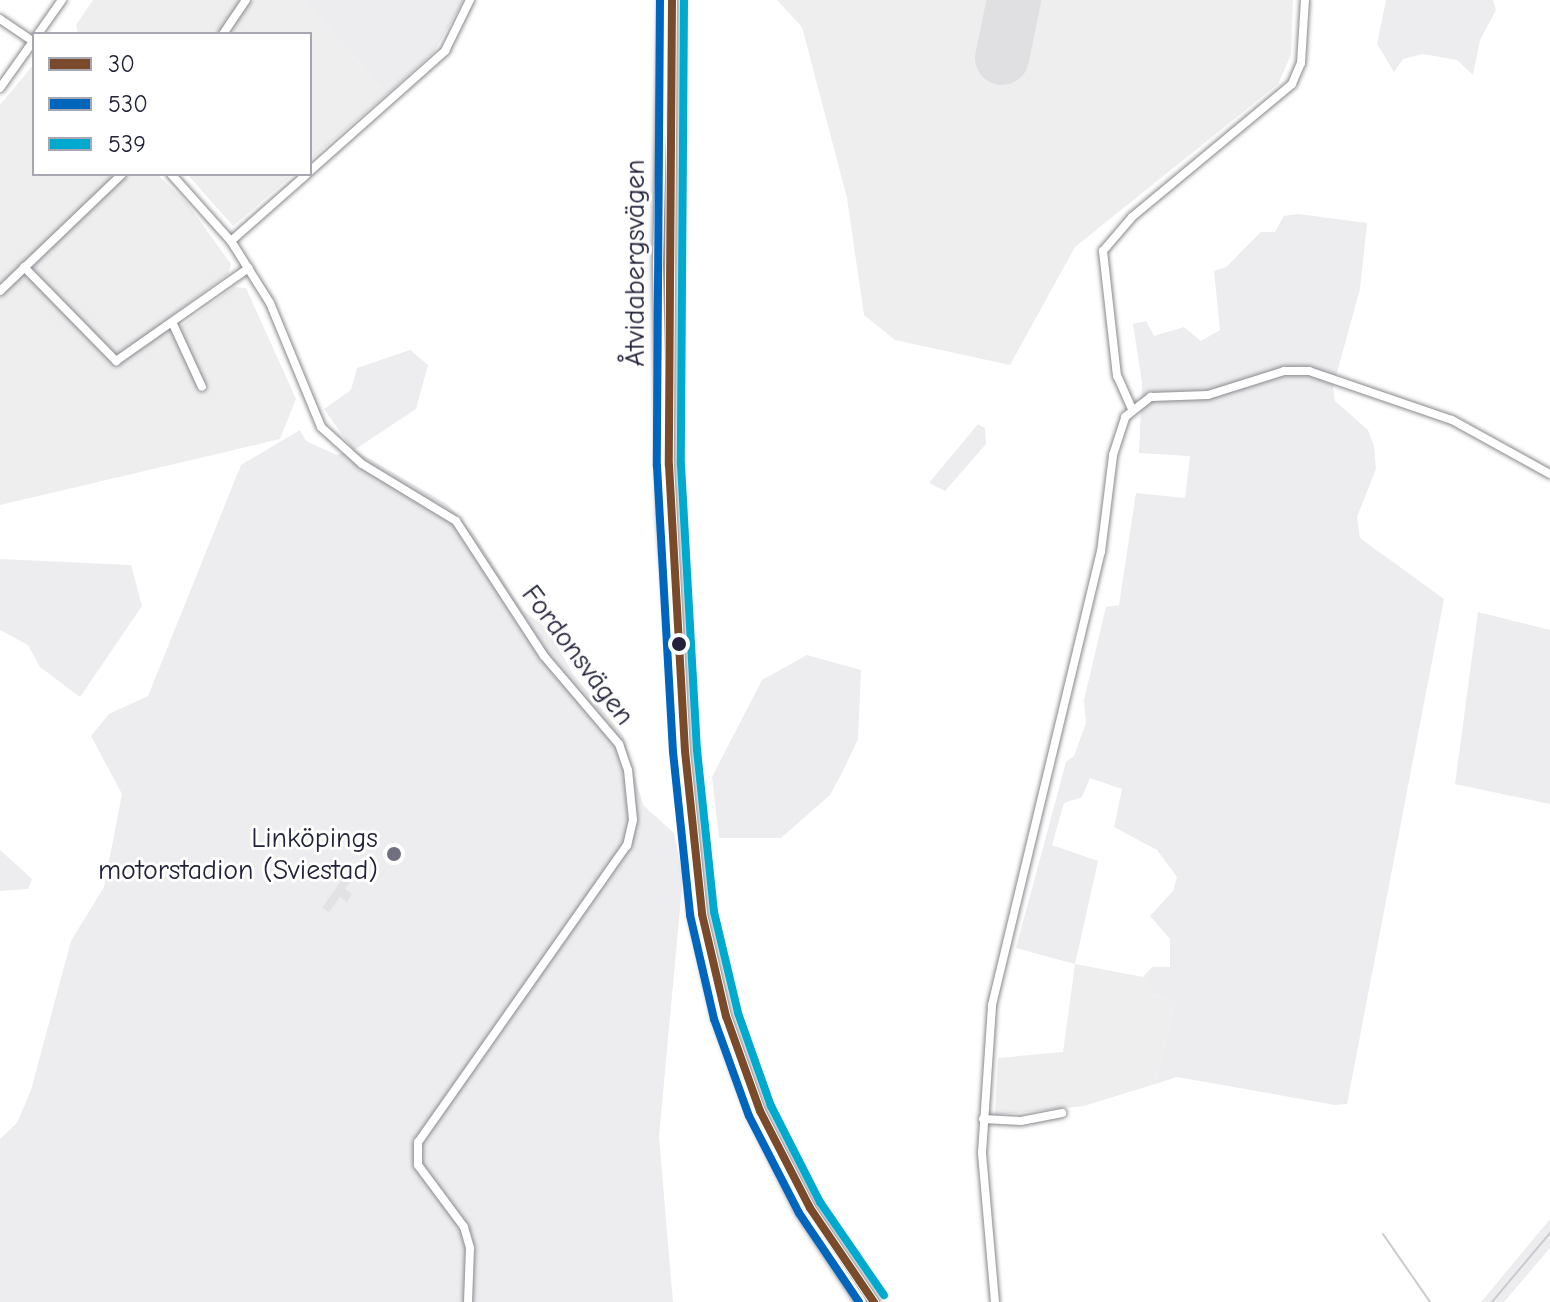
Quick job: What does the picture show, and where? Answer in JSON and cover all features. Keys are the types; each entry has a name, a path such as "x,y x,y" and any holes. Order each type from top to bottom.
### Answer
{"main road":[{"name":"Åtvidabergsvägen","path":"664,0 658,263 663,518 694,915 718,1019 770,1156 861,1302"},
{"name":"Åtvidabergsvägen","path":"672,0 666,263 670,478 702,914 726,1016 760,1111 810,1208 874,1302"}],"street":[{"path":"39,32 62,0"},
{"path":"224,32 246,0"},
{"path":"312,169 445,51 470,0"},
{"path":"1132,409 1115,366 1103,251 1132,217 1292,84 1301,63 1305,0"},
{"path":"0,19 32,40"},
{"path":"0,88 32,44"},
{"path":"0,291 120,176"},
{"name":"Fordonsvägen","path":"173,176 231,241 249,268 285,335 321,427 362,464 456,521 544,656 619,744 628,770 633,820 627,845 418,1142 418,1165 464,1227 470,1248 468,1302"},
{"path":"231,241 305,176"},
{"path":"24,267 110,360 125,358 249,268"},
{"path":"173,324 202,387"},
{"path":"995,1302 983,1119 997,974 1101,552 1116,442 1132,409 1162,394 1208,395 1284,371 1309,371 1452,420 1550,474"},
{"path":"983,1119 1021,1121 1062,1113"}],"shaded area":[{"path":"93,0 303,0 387,94 312,158 312,32 78,32 76,25"},
{"path":"303,0 464,0 434,52 387,94"},
{"path":"777,0 1293,0 1291,55 1278,84 1075,247 1010,365 895,340 864,315 847,198 802,27"},
{"path":"1386,0 1493,0 1496,10 1480,40 1473,75 1457,60 1423,54 1403,59 1394,72 1377,44"},
{"path":"32,66 32,176 159,176 187,203 231,264 228,274 166,320 175,330 234,287 246,288 296,399 280,439 0,505 0,105"},
{"path":"189,176 292,176 233,226"},
{"path":"1298,214 1367,223 1360,289 1333,387 1335,401 1368,430 1374,446 1376,469 1357,517 1360,538 1444,599 1347,1104 1335,1105 1177,1077 1155,1084 1175,1002 1152,994 1143,977 1152,967 1170,967 1170,939 1150,916 1173,891 1177,877 1157,850 1114,827 1122,789 1090,778 1082,797 1064,803 1052,845 1098,861 1075,964 1016,948 1066,762 1074,756 1086,723 1084,700 1106,607 1119,605 1136,493 1185,498 1190,456 1139,453 1142,383 1133,324 1146,321 1154,336 1184,327 1201,341 1220,330 1214,271 1226,267 1261,232 1275,232 1284,216"},
{"name":"Linköpings motorstadion (Sviestad)","path":"410,350 428,365 416,409 354,450 447,504 474,534 523,611 547,628 573,674 623,735 643,805 674,833 683,876 659,1137 673,1302 0,1302 0,1139 17,1123 31,1090 71,941 104,887 122,794 91,736 109,714 148,696 241,465 300,430 306,441 337,455 353,450 324,409 351,390 357,368"},
{"path":"978,424 985,428 986,444 945,491 929,483"},
{"path":"0,559 131,565 142,606 80,697 40,667 28,645 0,630"},
{"path":"1478,612 1550,630 1550,804 1455,784"},
{"path":"807,655 861,670 858,739 844,769 830,795 781,838 719,838 712,777 762,680"},
{"path":"0,850 32,879 28,889 0,891"},
{"path":"1075,964 1143,977 1152,994 1175,1002 1155,1084 1084,1106 995,1115 998,1058 1063,1052"},
{"path":"1550,1219 1550,1248 1504,1302 1481,1302"}],"building":[{"path":"350,868 356,873 345,889 352,894 347,902 340,897 329,912 322,908"}],"waterway":[{"path":"1492,1302 1550,1233"},
{"path":"1383,1234 1430,1302"}],"runway":[{"path":"1002,58 1014,0"}],"transit line":[{"name":"530","path":"660,0 657,466 673,752 690,915 714,1019 749,1116 799,1213 859,1302"},
{"name":"30","path":"672,0 669,465 685,751 702,914 726,1016 760,1111 810,1208 874,1302"},
{"name":"539","path":"684,0 681,465 697,750 714,912 738,1013 771,1106 820,1202 884,1295"}],"place":[{"name":"Linköpings motorstadion (Sviestad)","path":"394,854"}]}
